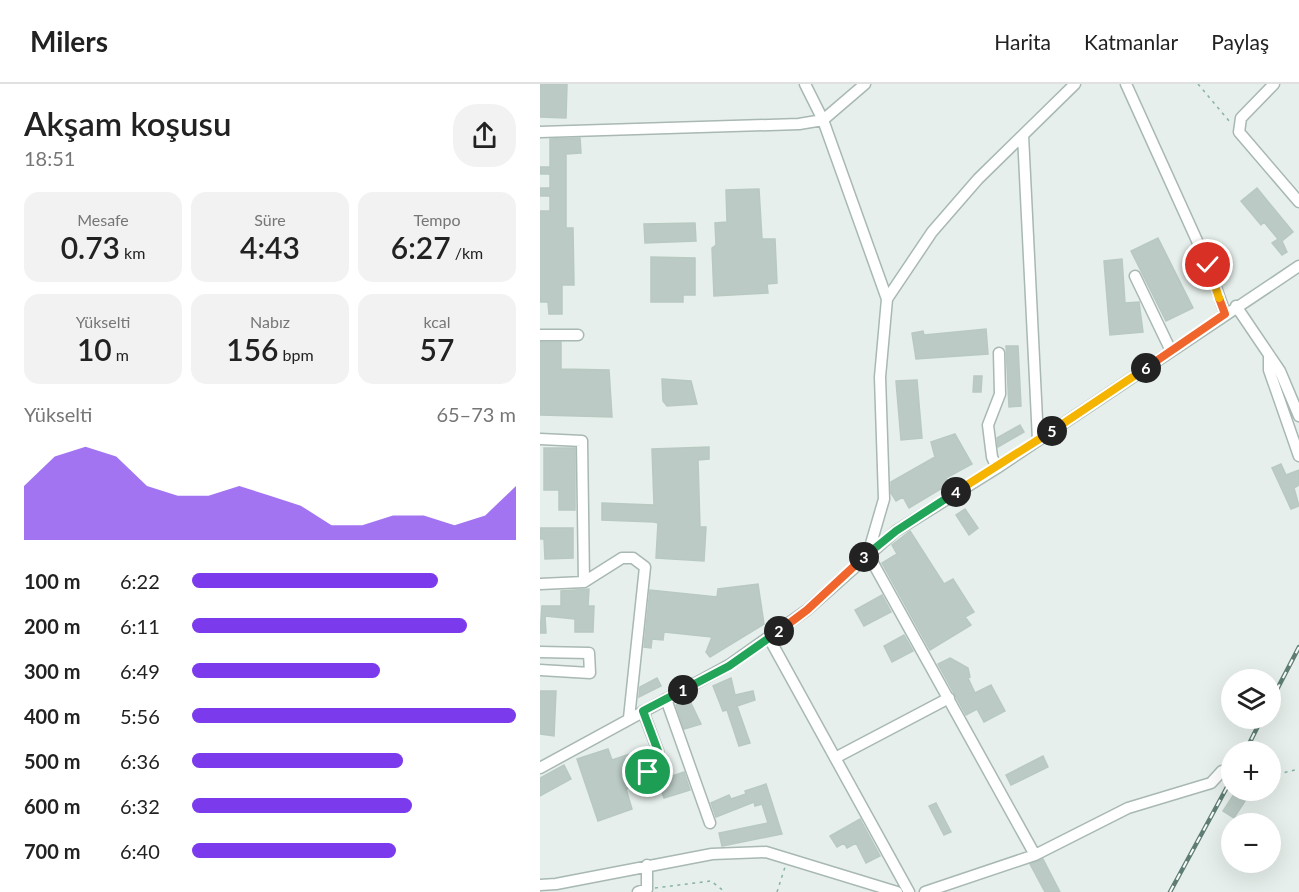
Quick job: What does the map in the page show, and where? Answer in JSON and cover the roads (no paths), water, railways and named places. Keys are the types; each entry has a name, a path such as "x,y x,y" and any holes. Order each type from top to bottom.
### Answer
{"street":[{"path":"805,84 823,120 887,299 880,377 884,499 868,554 950,698 1035,855"},
{"path":"540,132 799,123 823,120 865,84"},
{"path":"887,299 932,232 978,179 1075,84"},
{"path":"1126,84 1208,265 1225,314"},
{"path":"1274,84 1241,118 1239,132 1299,202"},
{"path":"1023,135 1038,440"},
{"path":"540,768 729,666 807,610 868,554 942,500 997,468 1299,266"},
{"path":"1135,276 1171,351"},
{"path":"1236,306 1280,371 1299,416"},
{"path":"540,335 578,335"},
{"path":"997,468 992,457 988,425 1000,394 999,353"},
{"path":"1269,355 1269,370 1299,456"},
{"path":"540,440 582,441 584,582"},
{"path":"540,584 584,582 622,558 633,558 645,567 629,718"},
{"path":"769,638 909,892"},
{"path":"540,652 589,653 590,673 540,670"},
{"path":"835,758 950,698"},
{"path":"666,699 710,823"},
{"path":"643,711 658,751 658,762 648,772"},
{"path":"925,892 1035,855 1128,808 1211,783 1221,772"},
{"path":"540,885 556,884 712,854 766,852 827,873 897,892"},
{"path":"643,890 647,865"}],"railway":[{"path":"1281,682 1299,647"},
{"path":"1250,741 1256,729"},
{"path":"1170,892 1221,798"}]}
